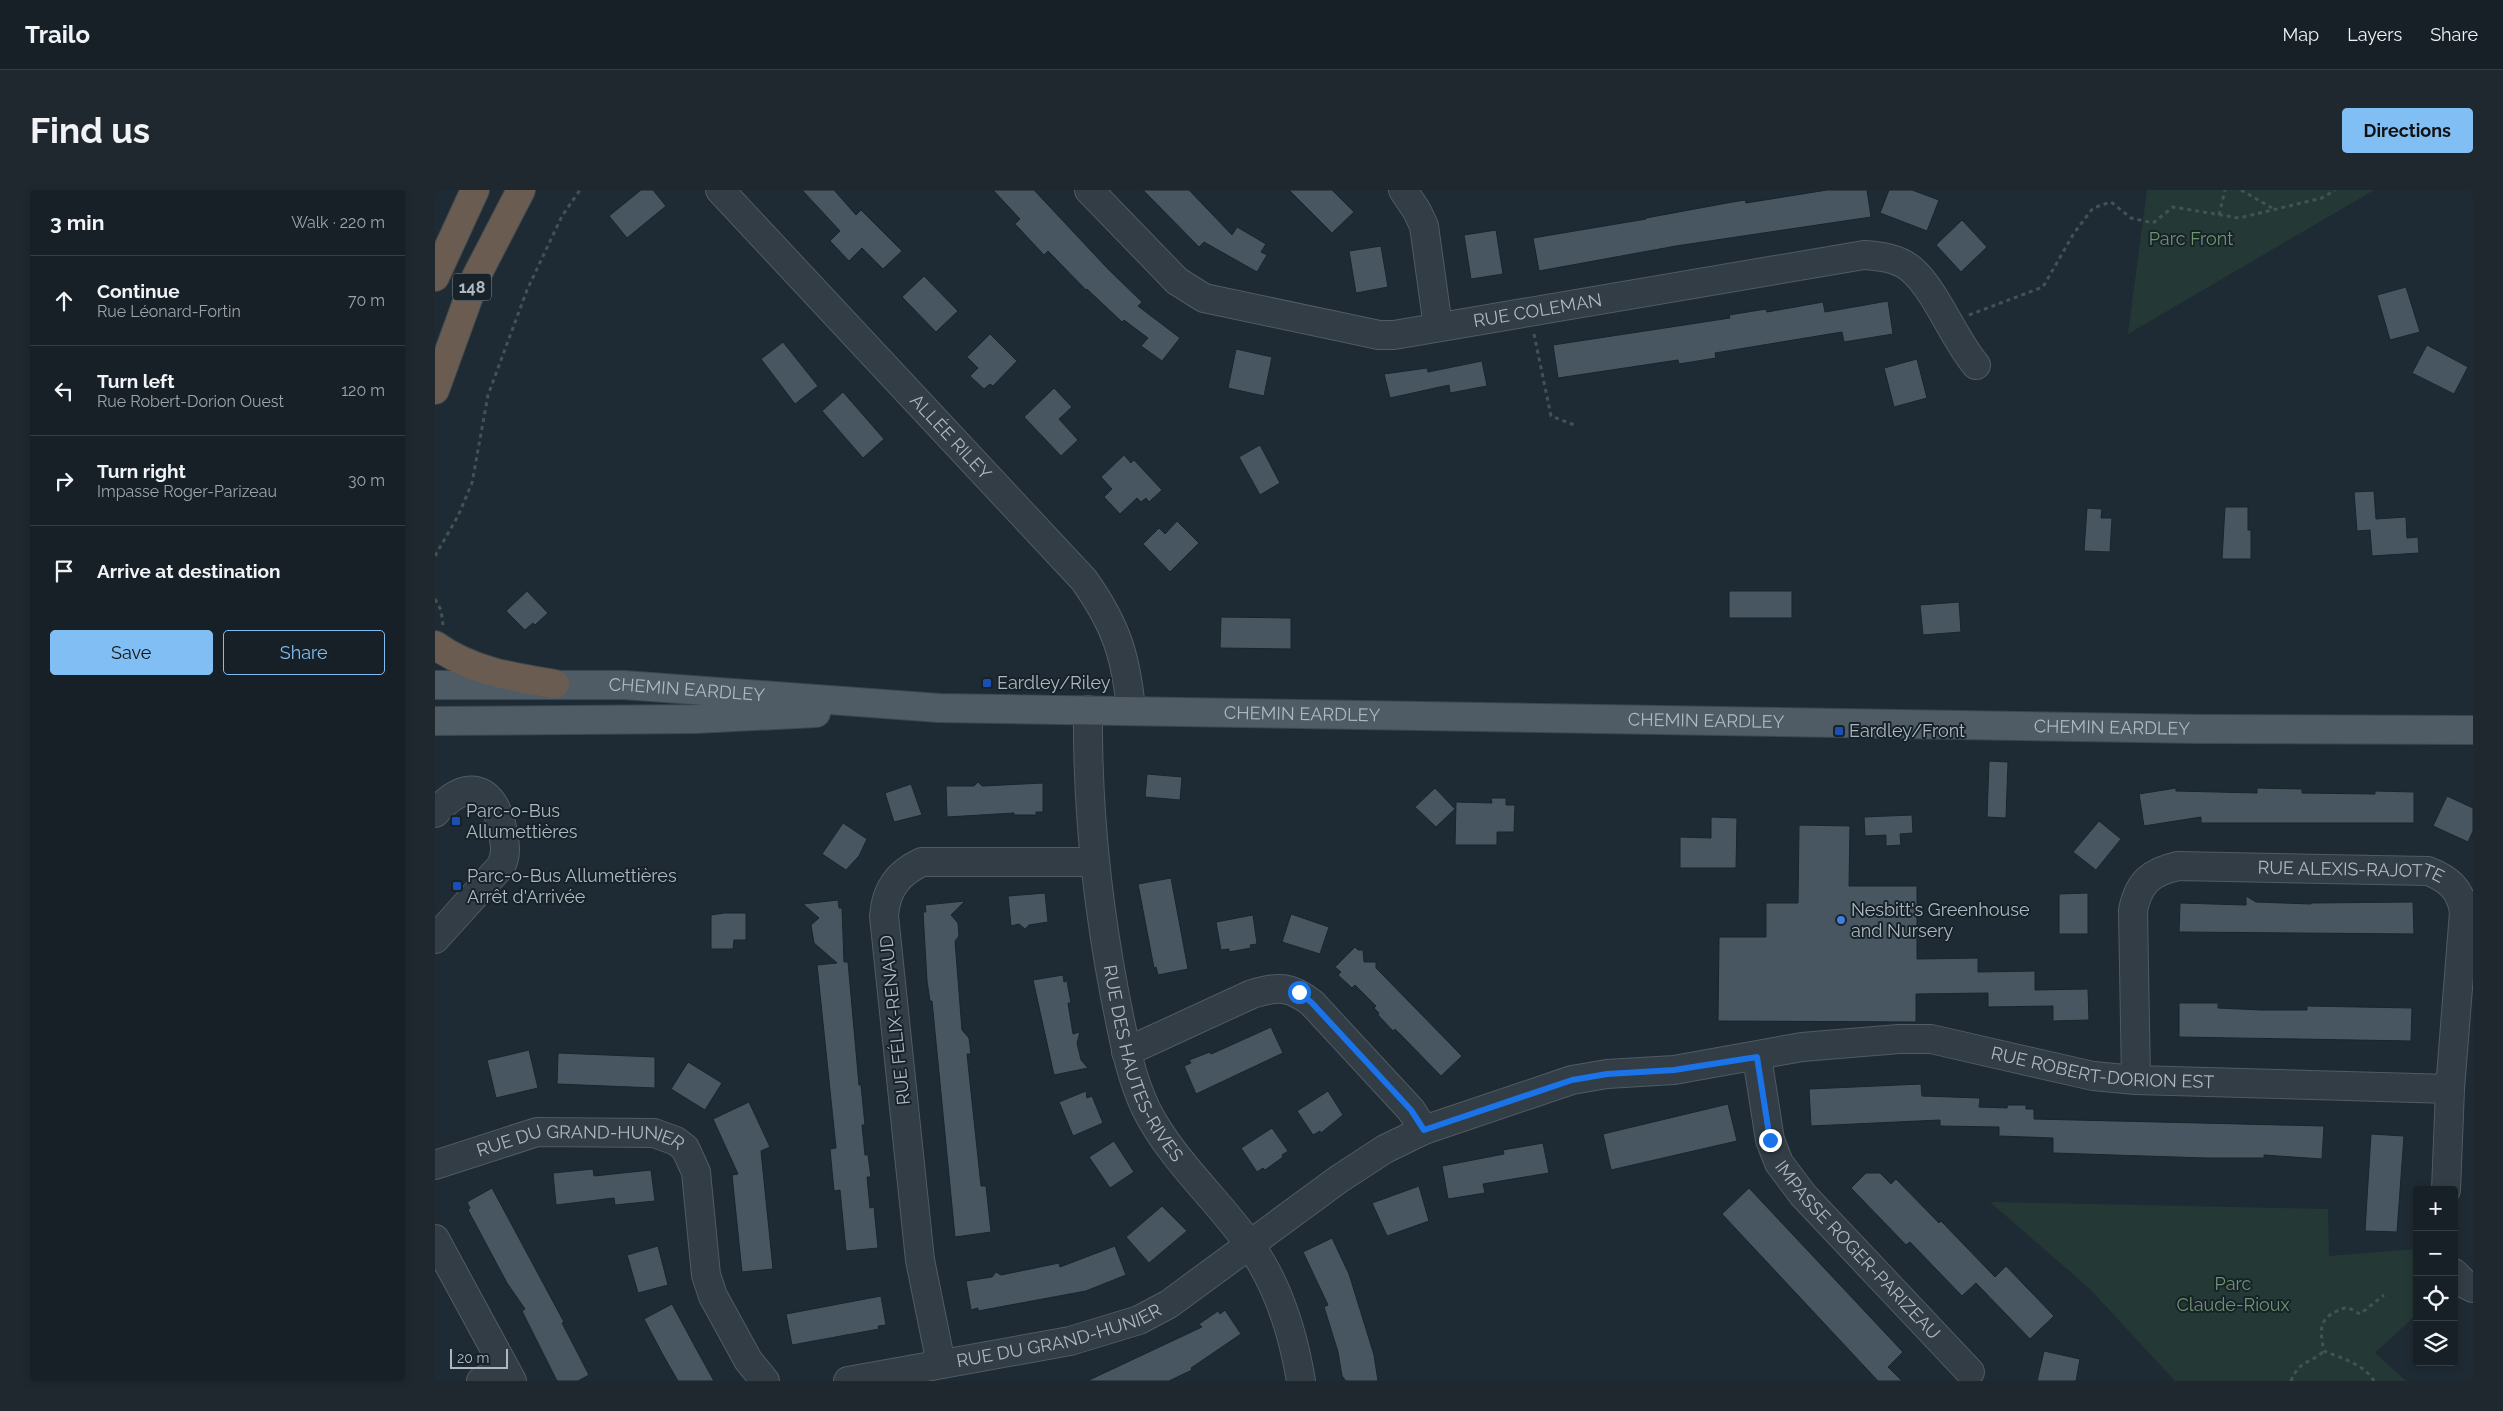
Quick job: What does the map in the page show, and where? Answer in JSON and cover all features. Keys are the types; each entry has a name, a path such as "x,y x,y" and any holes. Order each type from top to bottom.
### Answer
{"highway":[{"name":"148","path":"435,277 475,190"},
{"name":"148","path":"435,390 479,270 521,190"},
{"path":"438,639 470,665 487,671 555,684"}],"main road":[{"name":"CHEMIN EARDLEY","path":"435,685 623,685 939,708"},
{"name":"CHEMIN EARDLEY","path":"435,721 695,719 939,708 2195,729 2473,730"}],"street":[{"name":"ALLÉE RILEY","path":"720,190 1085,580 1110,620 1119,643 1126,668 1131,710"},
{"name":"RUE COLEMAN","path":"1089,190 1177,281 1204,298 1379,335 1530,312 1864,255 1880,256 1911,268 1923,281 1963,349 1976,365"},
{"path":"1403,190 1417,211 1424,226 1438,327"},
{"name":"RUE DES HAUTES-RIVES","path":"1088,710 1094,862 1105,945 1126,1052 1135,1084 1161,1135 1250,1245 1285,1312 1295,1344 1301,1381"},
{"path":"435,813 456,793 476,790 484,793 494,803 500,817 505,847 505,858 501,866 435,939"},
{"name":"RUE FÉLIX-RENAUD","path":"941,1364 920,1260 884,916 885,901 890,887 900,875 909,867 922,862 1094,862"},
{"name":"RUE ALEXIS-RAJOTTE","path":"2136,1080 2133,910 2137,894 2154,874 2178,866 2428,871 2439,876 2458,891 2464,912 2450,1089 2446,1186"},
{"path":"1126,1052 1252,994 1270,989 1286,988 1299,992 1312,1003 1411,1110 1424,1130"},
{"name":"RUE ROBERT-DORION EST","path":"1424,1130 1572,1080 1607,1074 1674,1070 1757,1057 1802,1047 1899,1039 1931,1039 2093,1076 2136,1080 2450,1089"},
{"name":"IMPASSE ROGER-PARIZEAU","path":"1757,1057 1770,1140 1779,1163 1803,1196 1971,1372"},
{"name":"RUE DU GRAND-HUNIER","path":"848,1381 1070,1341 1139,1320 1169,1304 1339,1179 1385,1149 1424,1130"},
{"name":"RUE DU GRAND-HUNIER","path":"435,1165 537,1132 654,1133 676,1141 685,1148 695,1172 706,1275 713,1296 748,1360 765,1381"},
{"path":"435,1239 509,1376 481,1381"},
{"path":"2457,1276 2465,1284 2473,1288"}],"path":[{"path":"435,556 458,516 472,483 488,395 527,290 562,216 581,190"},
{"path":"2219,215 2225,190"},
{"path":"2241,190 2273,208"},
{"path":"1948,323 2043,287 2074,233 2093,208 2111,202 2131,218 2153,223 2173,207 2239,218 2273,208 2321,198 2335,190"},
{"path":"1530,312 1551,416 1577,426"},
{"path":"435,599 443,619 438,639"},
{"path":"2324,1351 2320,1334 2322,1321 2334,1312 2347,1307 2360,1314 2384,1295"},
{"path":"2291,1381 2299,1366 2309,1359 2316,1358 2324,1351"},
{"path":"2324,1351 2350,1361 2371,1376 2374,1381"}],"green space":[{"name":"Parc Front","path":"2147,190 2374,190 2128,334"},
{"name":"Parc Claude-Rioux","path":"1990,1202 2328,1209 2329,1256 2413,1249 2413,1318 2375,1353 2406,1381 2175,1381 2090,1289"}],"building":[{"path":"641,190 653,190 666,206 627,238 609,216"},
{"path":"802,190 834,190 856,215 861,210 902,251 883,269 862,248 849,261 830,241 840,231"},
{"path":"993,190 1034,190 1108,269 1142,302 1138,306 1180,338 1162,361 1141,346 1148,338 1124,320 1122,322 1086,290 1048,251 1044,255 1015,224 1020,219"},
{"path":"1143,190 1189,190 1232,235 1237,227 1266,244 1261,252 1267,255 1257,272 1204,242 1199,247"},
{"path":"1289,190 1332,190 1354,212 1332,233"},
{"path":"1827,190 1867,190 1871,217 1676,246 1539,271 1533,238 1745,200 1746,203"},
{"path":"1889,190 1912,190 1939,200 1927,231 1880,213"},
{"path":"1962,220 1987,247 1961,272 1936,245"},
{"path":"1496,230 1503,274 1471,279 1464,235"},
{"path":"1381,246 1388,287 1356,293 1349,251"},
{"path":"924,276 958,311 936,332 902,297"},
{"path":"2406,287 2420,332 2390,340 2377,295"},
{"path":"1888,301 1893,334 1844,342 1842,332 1715,353 1716,358 1679,364 1678,360 1558,378 1553,345 1730,318 1729,315 1766,309 1767,312 1823,302 1825,312"},
{"path":"990,334 1017,361 993,386 990,384 984,389 970,376 978,368 967,357"},
{"path":"783,342 818,386 795,404 761,359"},
{"path":"2427,345 2468,367 2454,394 2412,373"},
{"path":"1236,349 1272,357 1264,396 1228,388"},
{"path":"1917,359 1927,398 1894,407 1884,368"},
{"path":"1482,361 1487,386 1450,393 1449,385 1390,398 1384,374 1427,368 1428,372"},
{"path":"1054,388 1072,407 1059,419 1078,440 1061,456 1024,417"},
{"path":"843,392 884,439 863,458 822,411"},
{"path":"1260,445 1280,483 1260,495 1239,457"},
{"path":"1124,455 1131,463 1134,460 1162,490 1149,502 1146,498 1141,502 1137,498 1120,514 1104,497 1112,489 1101,477"},
{"path":"2374,491 2376,519 2406,517 2407,538 2418,537 2419,553 2372,556 2370,530 2357,531 2354,492"},
{"path":"2225,507 2248,507 2248,530 2251,530 2251,559 2222,559"},
{"path":"2087,508 2102,509 2101,518 2112,518 2110,552 2084,551"},
{"path":"1177,521 1199,543 1170,572 1143,544 1159,528 1165,534"},
{"path":"527,591 548,613 535,625 533,623 525,630 506,611"},
{"path":"1729,591 1792,591 1792,618 1729,618"},
{"path":"1959,602 1961,632 1923,635 1920,605"},
{"path":"1221,617 1291,618 1291,649 1220,648"},
{"path":"1989,761 2008,762 2006,818 1987,817"},
{"path":"1147,774 1182,777 1180,800 1145,797"},
{"path":"978,782 982,786 1043,783 1043,812 1036,812 1036,815 1014,815 1014,813 947,817 946,786 974,786"},
{"path":"911,784 922,815 894,822 885,793"},
{"path":"1435,788 1455,809 1436,827 1415,807"},
{"path":"2176,788 2176,791 2257,793 2257,788 2302,789 2302,793 2375,794 2375,791 2414,792 2414,823 2201,823 2201,817 2144,826 2139,794"},
{"path":"2447,796 2473,808 2473,831 2468,842 2433,826"},
{"path":"1491,798 1506,798 1506,805 1515,805 1514,832 1497,832 1497,845 1455,845 1456,802 1492,803"},
{"path":"1912,815 1913,833 1900,834 1901,845 1886,846 1886,835 1865,836 1864,817"},
{"path":"1711,817 1737,818 1736,868 1680,868 1680,837 1711,838"},
{"path":"2099,821 2121,839 2096,870 2073,852"},
{"path":"843,823 867,839 859,856 846,870 822,854"},
{"name":"Nesbitt's Greenhouse and Nursery","path":"1799,825 1850,826 1849,886 1917,886 1917,959 1978,958 1978,972 2035,971 2035,990 2088,989 2089,1020 2053,1021 2053,1006 1988,1007 1988,993 1916,994 1916,1022 1718,1021 1719,937 1766,937 1766,903 1798,903"},
{"path":"1171,878 1188,969 1158,975 1156,967 1154,968 1138,884"},
{"path":"1045,893 1048,922 1029,925 1025,929 1019,924 1011,926 1008,896"},
{"path":"2088,893 2088,934 2059,934 2059,894"},
{"path":"2246,896 2256,902 2311,904 2413,902 2414,934 2179,932 2180,903 2246,905"},
{"path":"838,900 839,908 842,908 844,962 848,962 859,1085 861,1085 865,1125 862,1125 865,1155 868,1155 871,1177 867,1177 870,1208 874,1207 878,1248 846,1251 840,1190 834,1191 830,1149 836,1148 817,965 837,963 814,943 811,925 819,918 803,904"},
{"path":"965,901 951,915 958,923 959,936 955,941 962,1030 969,1038 971,1054 967,1054 981,1186 986,1186 991,1232 955,1237 932,1001 930,1001 927,981 923,912 926,912 925,905"},
{"path":"746,913 746,940 734,940 733,949 711,949 711,915"},
{"path":"1291,914 1329,927 1320,954 1282,942"},
{"path":"1253,915 1257,944 1250,945 1251,948 1229,952 1229,949 1221,950 1216,922"},
{"path":"1355,947 1358,950 1363,950 1364,962 1376,962 1376,968 1462,1056 1441,1076 1395,1029 1393,1031 1378,1015 1379,1013 1374,1008 1376,1006 1355,985 1352,988 1338,975 1341,972 1335,967"},
{"path":"1063,975 1064,982 1067,981 1071,1003 1068,1003 1073,1034 1080,1032 1077,1043 1081,1060 1088,1068 1054,1075 1033,980"},
{"path":"2179,1003 2218,1003 2218,1008 2262,1010 2307,1010 2307,1006 2412,1008 2411,1041 2179,1037"},
{"path":"1271,1027 1283,1053 1196,1094 1184,1066 1191,1063 1189,1060 1210,1052 1211,1054"},
{"path":"529,1050 538,1088 496,1098 487,1060"},
{"path":"558,1053 655,1057 655,1088 557,1084"},
{"path":"688,1062 722,1083 705,1110 671,1089"},
{"path":"1921,1084 1922,1096 1980,1098 1979,1107 2007,1108 2008,1105 2026,1105 2026,1109 2034,1109 2034,1119 2324,1126 2322,1159 2264,1155 2264,1158 2206,1158 2053,1153 2053,1138 1999,1136 1999,1127 1940,1126 1940,1120 1811,1126 1809,1089"},
{"path":"1086,1091 1087,1098 1092,1096 1103,1123 1073,1136 1059,1102"},
{"path":"1328,1091 1343,1115 1321,1133 1320,1131 1313,1135 1297,1111"},
{"path":"749,1102 770,1147 761,1151 773,1269 742,1272 732,1175 738,1174 713,1119"},
{"path":"1728,1104 1737,1141 1611,1170 1603,1134"},
{"path":"1272,1128 1288,1151 1265,1170 1263,1168 1257,1172 1241,1148"},
{"path":"2371,1134 2404,1136 2397,1232 2365,1231"},
{"path":"1114,1141 1134,1172 1110,1188 1089,1157"},
{"path":"1543,1143 1549,1173 1483,1184 1485,1193 1448,1199 1442,1166 1504,1154 1503,1150"},
{"path":"593,1169 594,1176 651,1170 655,1201 615,1205 614,1198 556,1205 553,1173"},
{"path":"1866,1173 1880,1173 1891,1184 1896,1179 1939,1223 1941,1221 1995,1277 2006,1266 2054,1316 2030,1339 1976,1283 1962,1296 1910,1242 1906,1245 1851,1188"},
{"path":"1419,1186 1429,1221 1387,1236 1372,1203"},
{"path":"492,1188 564,1322 562,1323 589,1375 578,1381 557,1381 522,1311 525,1309 507,1283 468,1210 470,1208 467,1202"},
{"path":"1749,1188 1903,1352 1888,1367 1902,1381 1878,1381 1722,1214"},
{"path":"1162,1206 1187,1231 1149,1263 1126,1237"},
{"path":"1332,1238 1349,1274 1374,1355 1378,1381 1346,1381 1342,1376 1338,1352 1324,1307 1328,1305 1303,1252"},
{"path":"658,1246 668,1285 638,1293 627,1255"},
{"path":"1115,1246 1126,1275 1086,1291 978,1311 978,1308 971,1310 966,1281 992,1277 996,1272 1001,1275 1059,1263 1060,1267"},
{"path":"881,1296 886,1325 878,1326 879,1329 792,1345 786,1314"},
{"path":"672,1304 714,1381 678,1381 663,1355 644,1319"},
{"path":"1225,1310 1241,1334 1191,1368 1192,1370 1169,1381 1087,1381 1202,1327 1199,1324 1218,1311 1220,1314"},
{"path":"2044,1351 2080,1359 2076,1381 2037,1381"}],"place":[{"name":"Eardley/Riley","path":"987,683"},
{"name":"Eardley/Front","path":"1839,731"},
{"name":"Parc-o-Bus Allumettières","path":"456,821"},
{"name":"Parc-o-Bus Allumettières Arrêt d'Arrivée","path":"457,886"},
{"name":"Nesbitt's Greenhouse and Nursery","path":"1841,920"}],"route":[{"path":"1299,992 1312,1003 1411,1110 1424,1130 1572,1080 1607,1074 1674,1070 1757,1057 1760,1087 1770,1140"}]}
